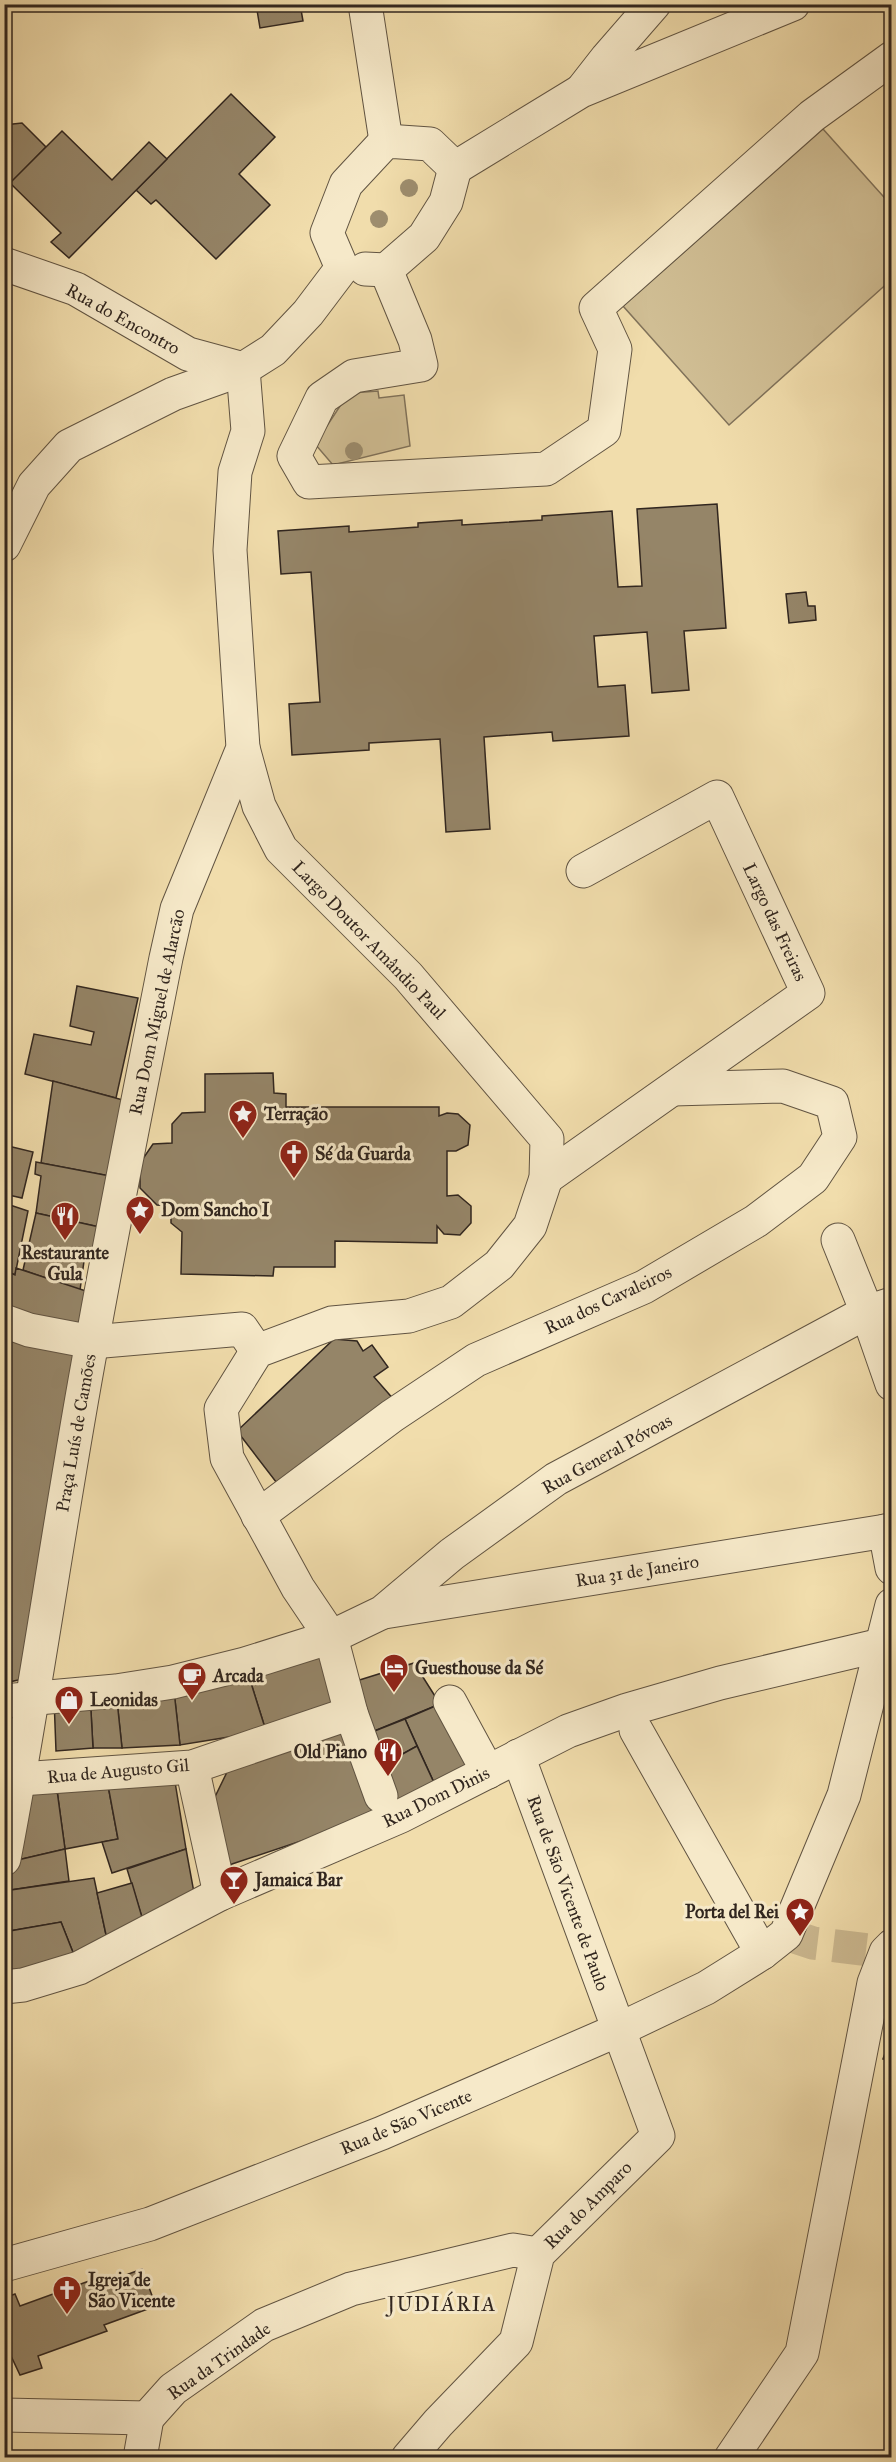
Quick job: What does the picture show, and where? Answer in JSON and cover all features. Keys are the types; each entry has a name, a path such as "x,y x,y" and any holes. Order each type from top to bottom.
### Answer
{"street":[{"path":"365,4 386,141"},
{"path":"581,91 654,4"},
{"path":"342,268 386,270 424,237 446,202 455,168 581,91 793,4"},
{"path":"386,270 415,340 421,365 354,376 322,398 294,456 309,482 546,469 604,430 615,349 596,308 812,116 891,58"},
{"path":"386,141 430,144 455,168"},
{"path":"342,268 327,233 346,184 386,141"},
{"name":"Rua do Encontro","path":"4,264 76,290 188,354 243,369"},
{"path":"4,545 34,485 69,446 173,394 243,369 273,350 308,313 342,268"},
{"name":"Rua Dom Miguel de Alarcão","path":"92,1342 177,909 243,748 230,550 235,472 248,431 243,369"},
{"name":"Largo Doutor Amândio Paul","path":"243,748 259,806 281,849 408,976 547,1139 546,1178"},
{"name":"Largo das Freiras","path":"546,1178 808,993 717,797 583,871"},
{"name":"Rua dos Cavaleiros","path":"258,1516 392,1416 476,1360 644,1287 756,1221 813,1178 840,1137 832,1103 783,1086 673,1089"},
{"path":"381,1796 351,1713 331,1637 298,1588 227,1458 221,1409 257,1352 332,1323 409,1316 451,1302 499,1265 530,1226 546,1178"},
{"path":"838,1240 879,1308 891,1384"},
{"name":"Rua General Póvoas","path":"18,1700 116,1691 173,1682 245,1664 331,1637 383,1612 452,1554 556,1479 879,1308"},
{"path":"4,1321 29,1330 92,1342"},
{"name":"Praça Luís de Camões","path":"4,1859 20,1779 18,1700 92,1342 242,1329 257,1352"},
{"path":"888,1530 891,1568"},
{"name":"Rua 31 de Janeiro","path":"383,1612 888,1530"},
{"path":"774,1943 844,1795 891,1605"},
{"name":"Rua Dom Dinis","path":"4,1987 23,1985 79,1968 220,1894 400,1816 568,1731 627,1710 720,1683 881,1645"},
{"path":"450,1702 488,1772"},
{"name":"Rua de Augusto Gil","path":"20,1779 192,1767 351,1713"},
{"path":"636,1730 774,1943"},
{"name":"Rua de São Vicente de Paulo","path":"518,1756 618,2030"},
{"path":"192,1767 220,1894"},
{"name":"Rua de São Vicente","path":"4,2265 150,2224 382,2133 618,2030 706,1988 774,1943"},
{"path":"731,2457 802,2354 874,1983 889,1949"},
{"name":"Rua do Amparo","path":"408,2457 516,2342 538,2254 658,2136 618,2030"},
{"name":"Rua da Trindade","path":"147,2418 173,2389 264,2325 351,2289 513,2250 538,2254"},
{"path":"4,2415 147,2418 140,2457"}],"shaded area":[{"path":"823,129 891,205 891,280 729,425 623,306"},
{"path":"378,391 379,398 404,395 410,446 333,465 315,444 344,400 352,393"}],"building":[{"path":"256,4 300,4 303,21 260,28"},
{"path":"231,94 275,137 239,174 270,205 216,259 156,200 151,204 136,190"},
{"path":"22,123 46,147 4,190 4,125"},
{"path":"62,131 112,180 149,142 167,159 69,258 51,242 61,233 10,183"},
{"path":"717,504 726,628 684,631 689,690 652,693 647,632 594,636 598,687 625,685 629,736 553,741 552,732 484,737 490,829 446,832 440,739 369,743 369,750 292,755 289,704 320,702 311,572 281,574 278,531 349,526 349,532 418,527 418,523 462,520 462,525 542,520 542,516 612,511 618,587 642,586 637,509"},
{"path":"806,592 808,606 815,606 816,620 789,623 786,594"},
{"path":"77,986 138,998 116,1098 25,1074 34,1034 91,1045 94,1032 70,1026"},
{"name":"Sé da Guarda","path":"273,1073 274,1093 286,1094 286,1107 439,1107 439,1116 447,1113 458,1114 470,1125 468,1145 456,1151 447,1151 447,1196 458,1195 471,1206 471,1223 460,1235 444,1234 437,1226 437,1243 335,1241 335,1267 274,1267 273,1276 181,1274 182,1232 171,1223 171,1206 157,1205 140,1188 140,1163 153,1144 172,1143 172,1124 182,1113 205,1112 205,1074"},
{"path":"53,1081 123,1100 110,1176 41,1163"},
{"path":"4,1145 33,1152 22,1198 4,1194"},
{"path":"36,1162 110,1176 104,1228 36,1213 41,1176 35,1174"},
{"path":"4,1203 28,1211 15,1275 4,1270"},
{"name":"Restaurante Gula","path":"36,1213 104,1228 99,1256 85,1254 80,1290 23,1270"},
{"path":"16,1268 92,1293 84,1332 4,1316 4,1270 15,1275"},
{"path":"4,1329 77,1348 23,1679 4,1683"},
{"path":"334,1339 357,1341 363,1351 372,1345 388,1367 374,1377 395,1401 283,1491 237,1431"},
{"path":"320,1640 341,1701 266,1731 245,1664"},
{"name":"Guesthouse da Sé","path":"414,1663 440,1704 367,1734 353,1682"},
{"path":"245,1664 266,1731 180,1745 173,1682"},
{"path":"173,1682 180,1745 122,1748 116,1691"},
{"path":"116,1691 122,1748 93,1748 90,1693"},
{"path":"90,1693 93,1748 56,1751 54,1698"},
{"path":"440,1704 473,1769 436,1787 405,1719"},
{"path":"405,1719 417,1746 379,1767 367,1734"},
{"path":"349,1724 379,1815 229,1865 210,1807 229,1768"},
{"path":"417,1746 436,1787 398,1808 379,1767"},
{"path":"107,1780 118,1839 65,1849 56,1783"},
{"path":"107,1780 175,1782 186,1849 112,1873 102,1842 118,1839"},
{"path":"56,1783 65,1849 9,1862 23,1784"},
{"path":"65,1849 69,1881 4,1891 9,1862"},
{"path":"186,1849 195,1898 144,1924 127,1869"},
{"path":"94,1878 108,1944 76,1960 61,1922 4,1932 4,1891"},
{"path":"132,1883 144,1924 108,1944 97,1893"},
{"path":"61,1922 76,1960 4,1980 4,1932"},
{"path":"892,2034 892,2061 883,2059"},
{"name":"Igreja de São Vicente","path":"142,2269 156,2306 104,2325 107,2331 38,2356 42,2368 20,2375 4,2341 4,2298 15,2294 20,2306 89,2281 91,2288"}],"tunnel":[{"path":"786,1934 813,1943 886,1952"}],"place":[{"name":"Terração","path":"243,1140"},
{"name":"Sé da Guarda","path":"294,1180"},
{"name":"Dom Sancho I","path":"140,1236"},
{"name":"Restaurante Gula","path":"65,1242"},
{"name":"Guesthouse da Sé","path":"394,1694"},
{"name":"Arcada","path":"192,1702"},
{"name":"Leonidas","path":"69,1726"},
{"name":"Old Piano","path":"388,1778"},
{"name":"Jamaica Bar","path":"234,1906"},
{"name":"Porta del Rei","path":"800,1938"},
{"name":"Igreja de São Vicente","path":"67,2316"}],"district":[{"name":"JUDIÁRIA","path":"442,2304"}]}
